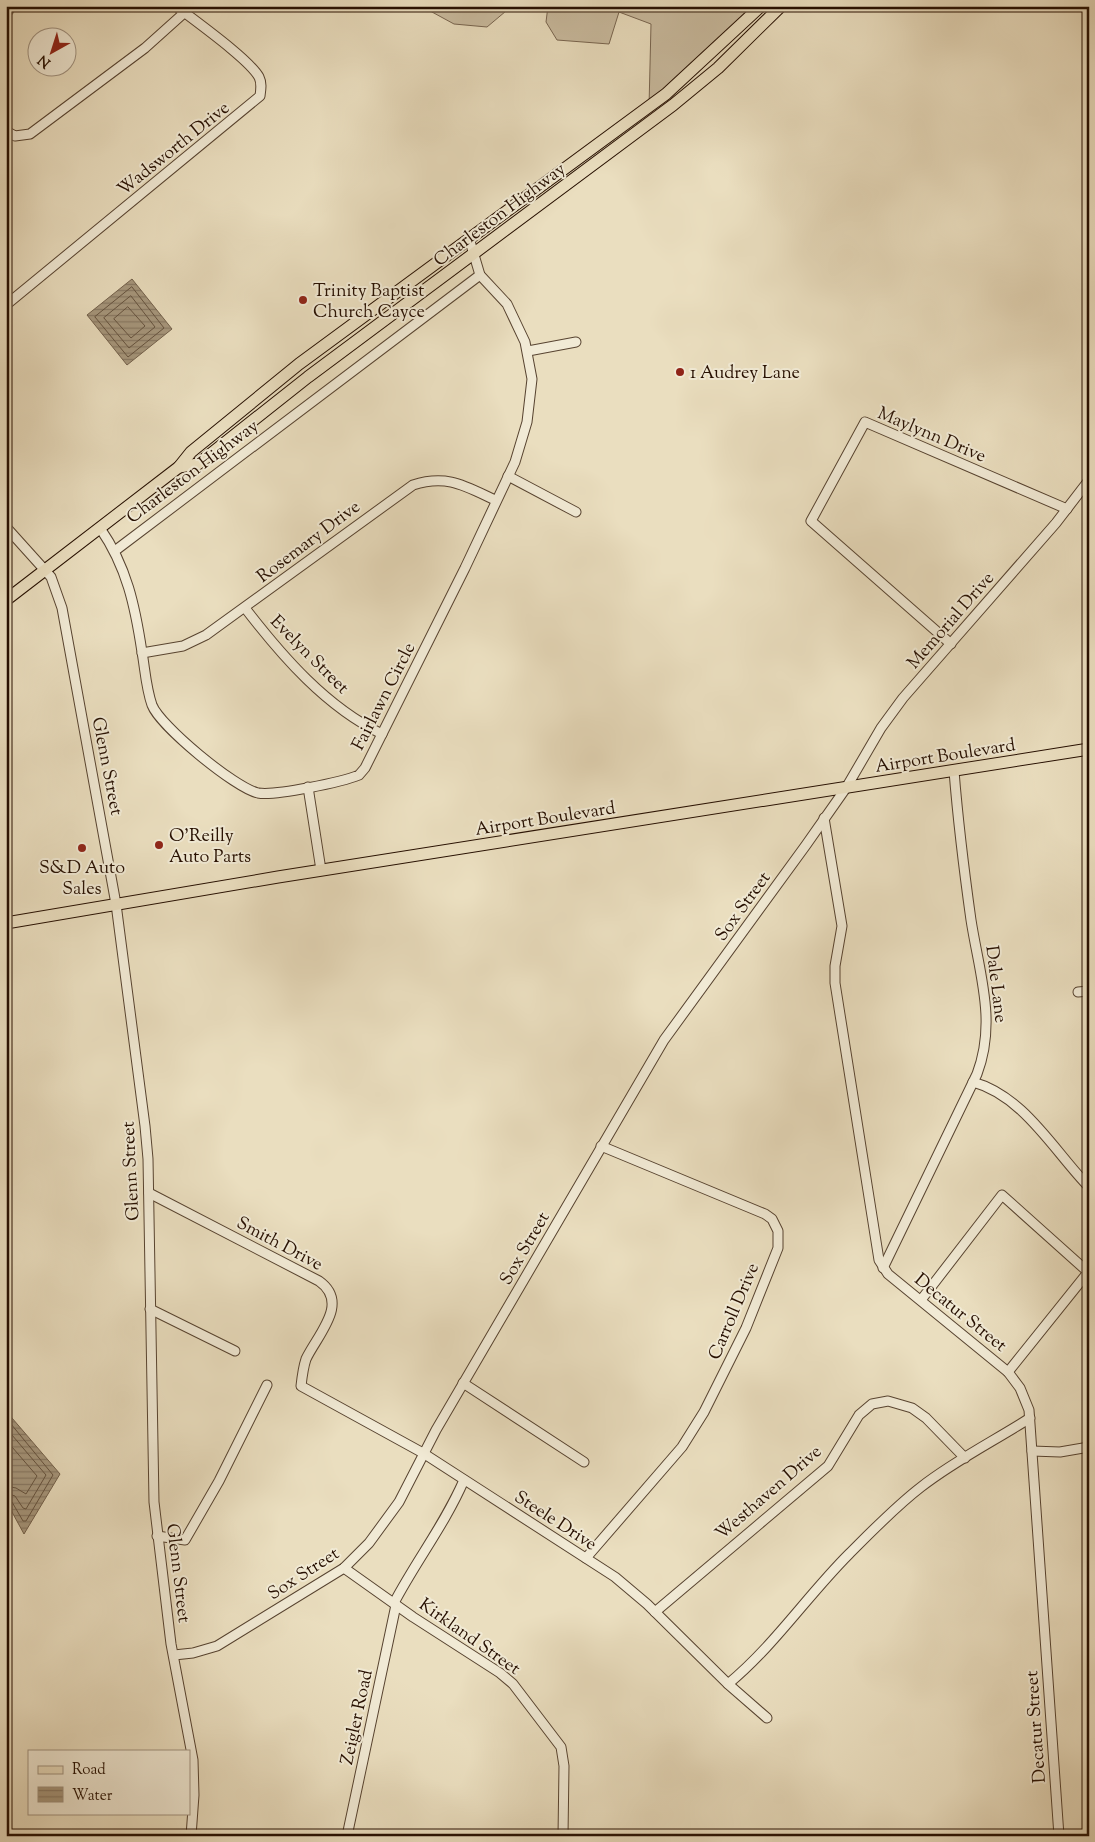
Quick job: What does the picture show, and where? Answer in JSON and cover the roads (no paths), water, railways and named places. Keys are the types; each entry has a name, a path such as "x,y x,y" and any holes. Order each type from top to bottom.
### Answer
{"main road":[{"name":"Charleston Highway","path":"6,600 179,467 190,452 299,364 666,94 761,6"},
{"name":"Charleston Highway","path":"179,467 198,464 308,377 474,256 673,105 718,68 781,6"},
{"name":"Airport Boulevard","path":"6,923 321,870 1089,749"}],"street":[{"path":"6,14 12,6"},
{"name":"Wadsworth Drive","path":"6,306 260,96 262,88 259,78 248,64 176,6"},
{"path":"6,131 15,136 30,134 145,48 184,13"},
{"name":"Fairlawn Circle","path":"100,528 116,550 130,590 154,711 164,724 196,751 244,786 258,792 275,793 359,775 365,768 465,568 508,476 520,447 530,406 532,379 528,351 520,326 507,304 480,275 469,238"},
{"name":"Charleston Highway","path":"116,550 480,275"},
{"path":"528,351 576,342"},
{"name":"Maylynn Drive","path":"951,644 811,521 865,422 1068,508"},
{"path":"508,476 576,512"},
{"name":"Rosemary Drive","path":"142,653 175,648 199,640 413,485 429,480 446,480 496,500"},
{"name":"Memorial Drive","path":"846,788 881,728 903,698 1068,508 1089,480"},
{"name":"Glenn Street","path":"6,528 46,570 54,584 62,608 116,904 145,1126 149,1193 151,1425 157,1536 174,1655 193,1760 194,1795 190,1836"},
{"name":"Evelyn Street","path":"245,608 283,654 320,690 346,711 382,734"},
{"name":"Dale Lane","path":"883,1268 973,1082 984,1049 987,1015 966,888 954,771"},
{"path":"308,787 321,870"},
{"name":"Sox Street","path":"174,1655 193,1653 217,1646 344,1568 385,1523 408,1488 423,1453 463,1383 664,1040 846,788"},
{"path":"824,818 842,926 835,966 835,983 876,1252 883,1268"},
{"path":"1078,992 1089,991"},
{"path":"973,1082 996,1091 1022,1112 1089,1187"},
{"name":"Carroll Drive","path":"586,1558 661,1473 692,1434 746,1328 776,1256 779,1239 778,1231 772,1219 766,1214 601,1146"},
{"name":"Smith Drive","path":"149,1193 319,1281 330,1292 333,1307 304,1365 301,1386"},
{"path":"921,1300 1002,1195 1088,1271 1008,1372"},
{"name":"Decatur Street","path":"883,1268 1008,1372 1027,1402 1030,1418 1059,1836"},
{"path":"150,1309 234,1351"},
{"path":"463,1383 584,1462"},
{"path":"157,1536 185,1540 219,1481 267,1385"},
{"name":"Steele Drive","path":"301,1386 423,1453 615,1577 655,1612 728,1684 767,1718"},
{"name":"Westhaven Drive","path":"655,1612 828,1466 859,1416 872,1404 888,1401 912,1408 926,1418 965,1458"},
{"path":"728,1684 781,1633 831,1573 922,1486 1030,1418"},
{"path":"1032,1451 1060,1452 1089,1447"},
{"name":"Zeigler Road","path":"347,1836 395,1604 410,1572 451,1511 464,1480"},
{"name":"Kirkland Street","path":"344,1568 506,1678 545,1724 561,1747 564,1766 563,1836"}],"water":[{"path":"132,279 172,329 127,365 87,315"},
{"path":"6,1411 60,1474 24,1534 6,1501"}],"place":[{"name":"Trinity Baptist Church Cayce","path":"303,300"},
{"name":"1 Audrey Lane","path":"680,372"},
{"name":"O'Reilly Auto Parts","path":"159,845"},
{"name":"S&D Auto Sales","path":"82,848"}]}
